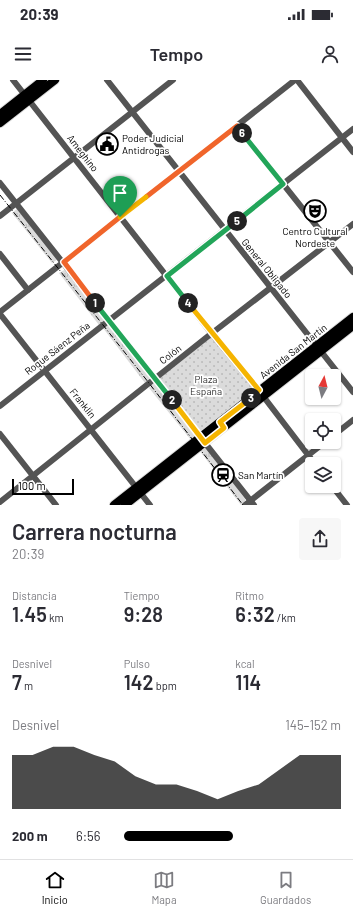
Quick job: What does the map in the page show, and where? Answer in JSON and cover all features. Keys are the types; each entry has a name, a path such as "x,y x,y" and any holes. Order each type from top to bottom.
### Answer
{"main road":[{"path":"0,123 43,80"},
{"path":"0,114 55,80"},
{"name":"Avenida San Martín","path":"114,505 139,490 203,440 318,348 353,317"},
{"name":"Avenida San Martín","path":"318,348 353,326"},
{"name":"Avenida San Martín","path":"125,505 139,490"}],"street":[{"name":"Ameghino","path":"13,80 212,334 261,393 307,455"},
{"name":"General Obligado","path":"106,80 353,392"},
{"path":"0,216 173,80"},
{"path":"0,313 120,217 296,80 353,152"},
{"path":"237,126 353,272"},
{"name":"Roque Sáenz Peña","path":"0,406 225,231 353,128"},
{"path":"0,183 64,262 252,503"},
{"name":"Colón","path":"0,502 353,224"},
{"path":"0,254 28,290"},
{"name":"Franklin","path":"0,313 150,505"},
{"path":"341,429 353,420"},
{"path":"0,434 56,505"},
{"path":"245,505 252,503 315,449"},
{"path":"338,493 347,505"}],"green space":[{"path":"17,209 58,259 52,263 12,213"},
{"path":"66,269 105,320 99,325 59,273"},
{"path":"107,325 149,377 150,379 145,383 103,328"},
{"name":"Plaza España","path":"209,338 214,338 254,390 203,431 201,431 159,381 159,378"},
{"path":"154,383 196,435 191,440 149,388"},
{"path":"203,447 207,448 245,499 241,505 199,450"}],"railway":[{"path":"0,195 145,378 243,505"}],"place":[{"name":"Poder Judicial Antidrogas","path":"107,144"},
{"name":"Centro Cultural Nordeste","path":"315,211"},
{"name":"San Martín","path":"223,475"}],"route":[{"path":"237,126 283,184 167,276 208,329 259,390 220,422 224,428 205,443 64,262 120,217 237,126"}]}
